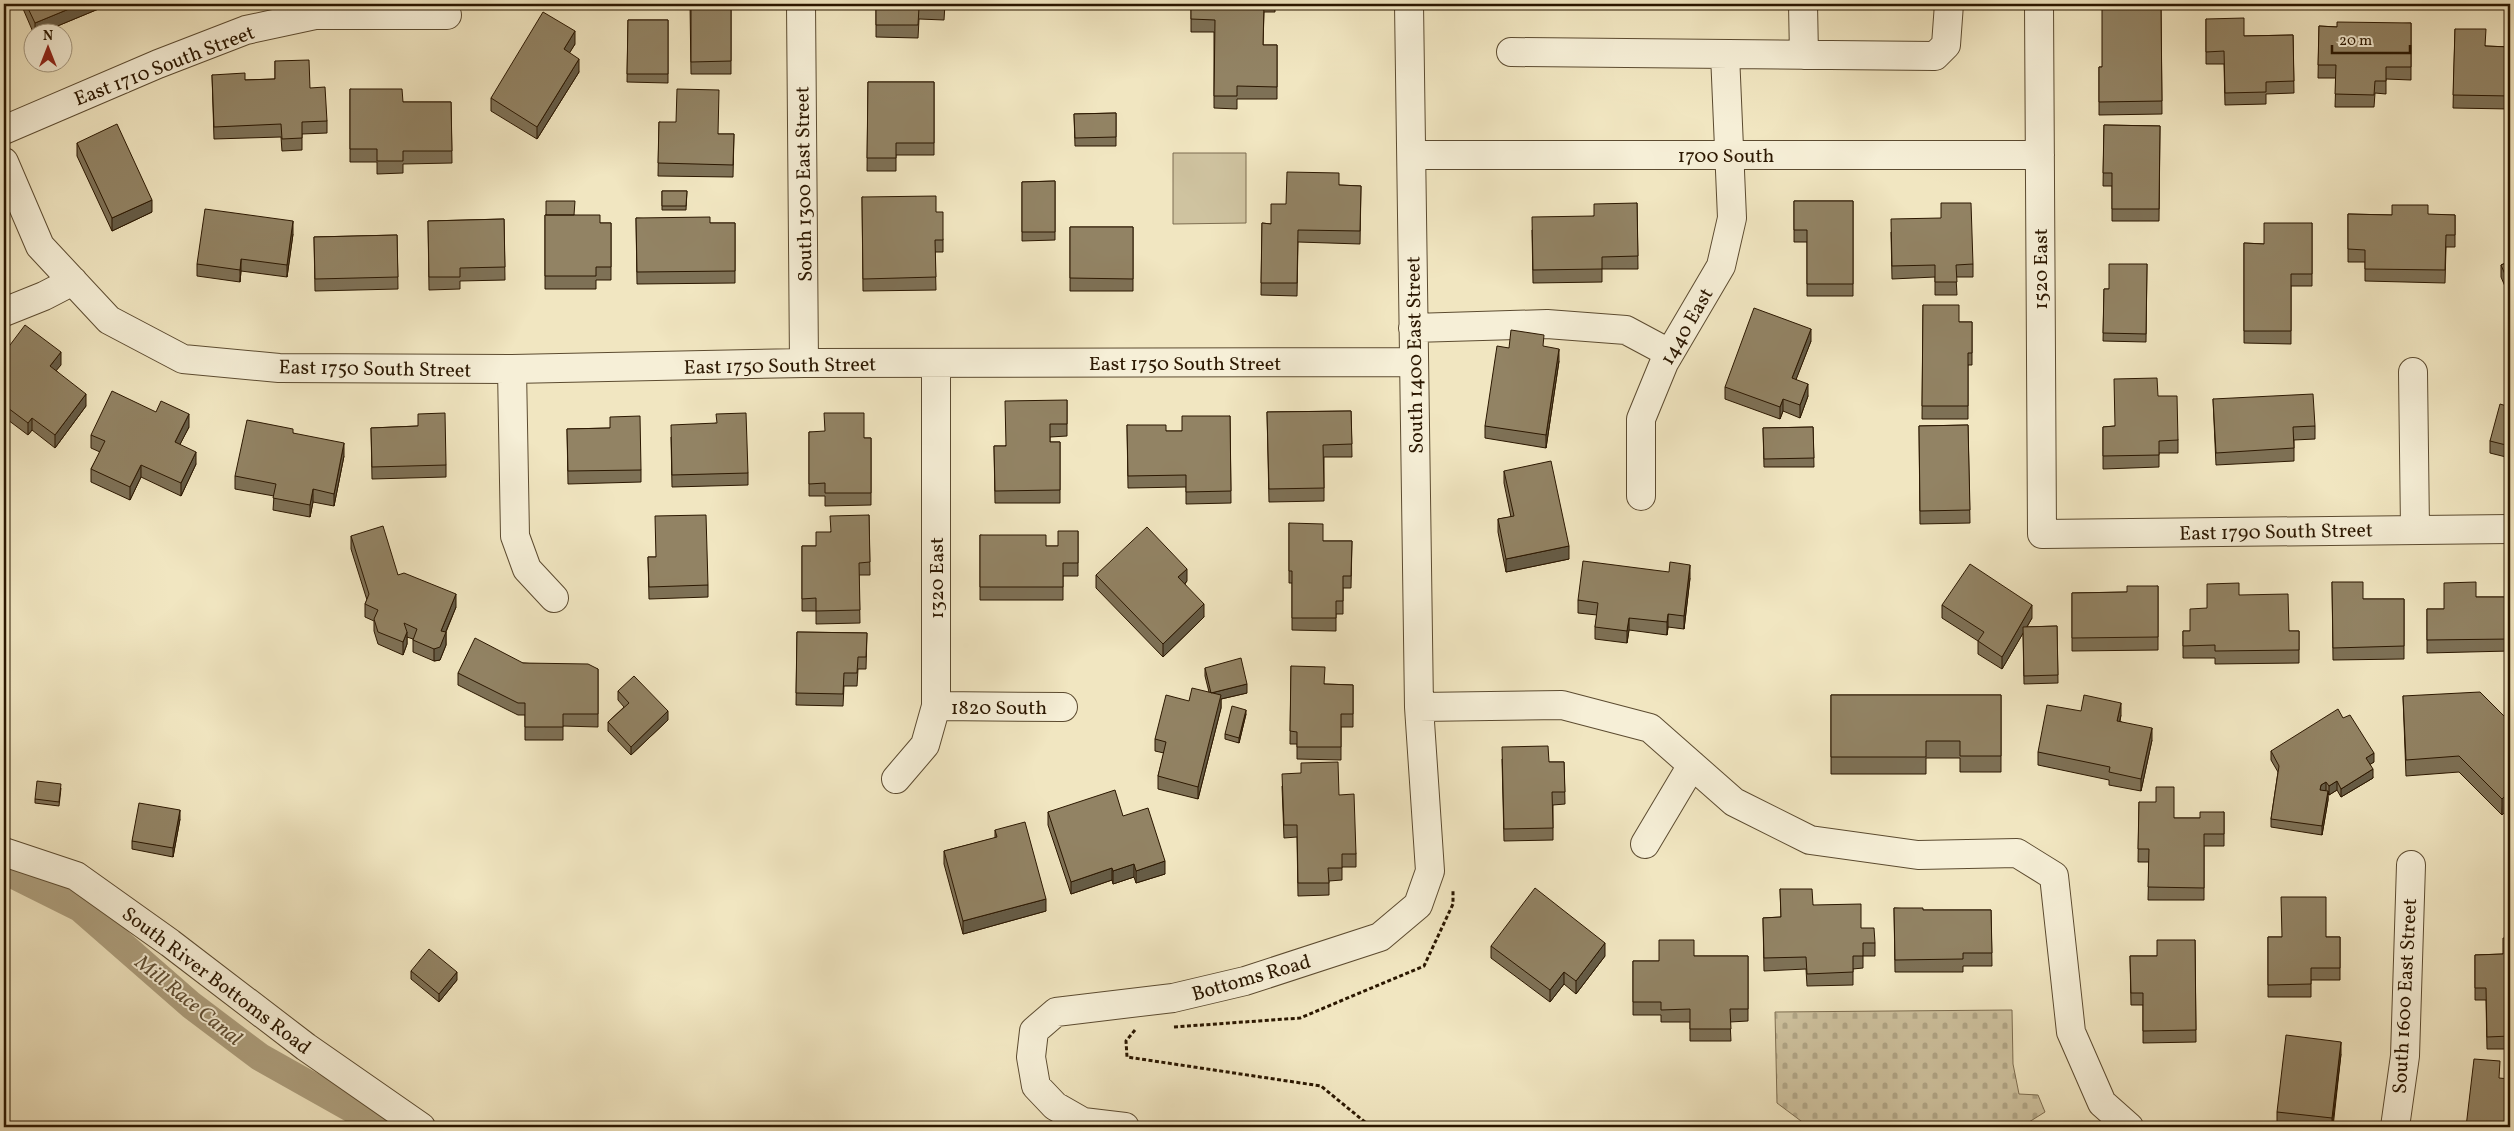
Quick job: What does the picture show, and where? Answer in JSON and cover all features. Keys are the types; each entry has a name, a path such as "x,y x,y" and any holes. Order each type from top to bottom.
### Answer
{"street":[{"name":"South 1300 East Street","path":"801,4 804,363"},
{"name":"South 1400 East Street","path":"1409,4 1419,707"},
{"path":"1803,4 1804,55"},
{"path":"1511,52 1935,56 1946,45 1950,4"},
{"name":"1520 East","path":"2039,4 2042,534"},
{"name":"East 1710 South Street","path":"4,130 158,64 246,30 315,15 448,15"},
{"name":"1440 East","path":"1641,496 1641,419 1669,353 1721,266 1732,218 1725,54"},
{"name":"1700 South","path":"1412,155 2040,156"},
{"name":"East 1750 South Street","path":"4,162 40,246 109,320 183,358 279,368 512,369 804,363 1413,362"},
{"path":"4,312 44,296 73,281"},
{"path":"1413,328 1547,324 1626,330 1669,353"},
{"name":"1320 East","path":"896,779 925,745 936,706 936,364"},
{"path":"512,369 515,536 527,569 554,598"},
{"path":"2413,372 2416,529"},
{"name":"East 1790 South Street","path":"2042,534 2510,529"},
{"path":"1419,707 1562,704 1650,728 1734,802 1810,840 1918,855 2017,853 2054,876 2071,1032 2102,1103 2129,1127"},
{"name":"1820 South","path":"936,706 1063,707"},
{"name":"Bottoms Road","path":"1125,1127 1083,1122 1055,1106 1036,1086 1031,1057 1034,1031 1056,1012 1182,996 1245,982 1380,937 1418,905 1430,871 1419,707"},
{"path":"1645,844 1692,765"},
{"name":"South River Bottoms Road","path":"4,852 76,876 170,943 306,1047 421,1127"},
{"name":"South 1600 East Street","path":"2395,1127 2405,1056 2412,865"}],"path":[{"path":"1164,1028 1300,1018 1424,966 1453,904 1453,885"},
{"path":"1145,1030 1135,1030 1126,1042 1127,1057 1322,1086 1371,1127"}],"green space":[{"path":"1173,153 1246,153 1246,223 1173,224"},
{"path":"2012,1010 2013,1064 2019,1094 2038,1095 2045,1112 2021,1127 1809,1127 1777,1103 1775,1012"}],"building":[{"path":"26,4 81,4 37,22 35,22"},
{"path":"691,4 731,4 731,61 691,62"},
{"path":"876,4 944,4 944,8 919,7 918,25 876,25"},
{"path":"1191,4 1264,4 1263,45 1277,45 1277,87 1237,86 1237,96 1214,96 1215,20 1191,19"},
{"path":"2102,9 2161,9 2162,101 2099,102 2099,67 2102,67"},
{"path":"543,12 575,31 564,49 579,59 537,127 491,98"},
{"path":"2244,18 2244,36 2293,35 2294,81 2266,82 2266,92 2225,93 2224,51 2206,52 2206,19"},
{"path":"628,20 668,20 668,74 627,74"},
{"path":"2337,22 2411,23 2411,67 2386,67 2386,81 2375,81 2374,95 2335,94 2336,65 2318,65 2319,26 2337,27"},
{"path":"2455,29 2486,29 2485,46 2510,47 2510,96 2453,95"},
{"path":"309,60 310,88 325,87 327,121 302,122 302,138 282,139 281,124 214,127 212,75 245,73 245,80 275,79 275,61"},
{"path":"868,82 934,82 934,143 896,143 896,158 867,158"},
{"path":"350,89 402,89 403,102 451,102 452,151 403,151 403,161 377,161 377,149 350,149"},
{"path":"677,89 719,90 718,134 734,134 733,165 658,163 659,122 676,122"},
{"path":"1116,113 1116,137 1075,138 1074,114"},
{"path":"117,124 152,200 112,218 77,143"},
{"path":"2104,125 2160,126 2159,209 2112,209 2112,173 2103,173"},
{"path":"1287,172 1339,173 1339,185 1361,186 1360,231 1298,230 1297,283 1261,283 1262,223 1271,224 1271,204 1286,204"},
{"path":"1055,181 1055,232 1022,232 1022,182"},
{"path":"662,191 687,191 686,206 662,206"},
{"path":"936,196 936,212 943,212 943,240 935,240 936,277 863,279 862,197"},
{"path":"546,201 575,201 574,215 546,215"},
{"path":"1794,201 1853,201 1853,284 1807,284 1807,230 1794,230"},
{"path":"1637,203 1638,256 1602,257 1602,269 1533,270 1532,217 1594,216 1594,204"},
{"path":"1941,203 1971,203 1973,264 1956,265 1957,282 1935,282 1935,265 1892,266 1891,219 1941,218"},
{"path":"2392,205 2428,205 2428,214 2455,215 2455,235 2446,235 2445,270 2365,269 2365,250 2348,249 2348,214 2392,215"},
{"path":"205,209 293,221 287,265 241,259 240,270 197,264"},
{"path":"545,215 600,215 600,223 611,223 611,267 596,267 596,276 545,276"},
{"path":"710,217 710,223 735,223 735,271 637,272 636,218"},
{"path":"504,219 505,267 460,268 460,277 429,277 428,221"},
{"path":"2264,223 2312,223 2312,274 2291,274 2291,331 2244,331 2244,243 2264,244"},
{"path":"1070,227 1133,227 1133,279 1070,278"},
{"path":"397,235 398,277 315,279 314,237"},
{"path":"2510,261 2510,286 2501,265"},
{"path":"2109,264 2147,264 2146,334 2103,333 2104,289 2109,289"},
{"path":"1923,305 1959,305 1959,322 1972,322 1972,353 1968,353 1968,406 1922,406"},
{"path":"1754,308 1811,329 1792,378 1808,384 1800,405 1783,399 1780,407 1725,387"},
{"path":"25,325 61,352 50,366 86,394 55,435 32,418 28,423 4,405 4,353"},
{"path":"1511,330 1544,335 1543,346 1559,349 1546,435 1485,426 1497,346 1509,348"},
{"path":"2157,378 2158,396 2177,396 2178,440 2159,441 2159,455 2103,456 2103,427 2115,426 2114,379"},
{"path":"112,391 156,412 161,401 189,414 175,442 196,452 181,483 141,465 130,487 91,469 105,441 91,435"},
{"path":"2313,394 2315,426 2293,427 2294,448 2216,453 2213,399"},
{"path":"1067,400 1067,424 1050,424 1050,442 1060,442 1060,490 995,491 994,446 1006,446 1005,401"},
{"path":"2500,404 2510,407 2510,446 2490,441"},
{"path":"1351,411 1352,444 1323,445 1324,488 1269,489 1267,412"},
{"path":"445,413 446,465 372,467 371,428 418,426 418,414"},
{"path":"746,413 748,473 672,475 671,425 717,423 716,414"},
{"path":"824,413 864,413 864,438 871,438 871,493 825,493 825,483 809,484 809,432 825,431"},
{"path":"640,416 641,470 568,471 567,429 610,428 610,417"},
{"path":"1182,416 1230,416 1231,491 1186,492 1186,475 1128,476 1127,425 1166,425 1166,431 1182,431"},
{"path":"247,420 293,429 293,433 344,443 334,494 313,489 310,505 273,498 276,484 235,476"},
{"path":"1968,425 1970,510 1920,511 1919,426"},
{"path":"1813,427 1814,458 1764,459 1763,428"},
{"path":"1551,461 1569,546 1506,559 1498,519 1514,516 1504,471"},
{"path":"706,515 708,585 649,587 648,557 656,557 655,516"},
{"path":"869,515 870,562 859,563 860,610 816,611 816,598 802,599 802,546 816,546 816,532 831,532 830,516"},
{"path":"1289,523 1323,524 1323,541 1352,541 1351,576 1343,576 1343,601 1336,601 1336,618 1292,618 1292,571 1289,571"},
{"path":"383,526 398,575 404,573 456,594 441,631 446,632 440,647 434,649 413,640 417,629 404,623 407,632 403,642 378,632 374,619 378,610 365,604 369,594 351,536"},
{"path":"1147,527 1187,569 1178,577 1204,604 1163,644 1096,575"},
{"path":"1058,531 1078,531 1078,563 1063,563 1063,587 980,587 980,535 1046,535 1046,546 1058,546"},
{"path":"1583,561 1669,572 1670,562 1690,565 1684,616 1668,614 1667,622 1629,618 1627,631 1595,627 1598,603 1578,600"},
{"path":"1970,564 2032,605 2002,657 1978,641 1984,632 1942,605"},
{"path":"2332,582 2363,582 2363,599 2404,599 2404,646 2333,648"},
{"path":"2476,582 2476,597 2510,597 2510,639 2427,640 2427,609 2444,609 2444,583"},
{"path":"2239,583 2239,595 2288,594 2289,631 2299,631 2299,650 2215,651 2215,645 2183,646 2183,631 2190,631 2190,609 2207,608 2207,584"},
{"path":"2127,586 2158,586 2158,637 2072,638 2072,593 2127,592"},
{"path":"2057,626 2058,675 2024,676 2023,627"},
{"path":"797,632 867,633 866,657 858,657 857,673 844,673 843,694 796,693"},
{"path":"475,638 523,663 588,664 598,669 598,714 563,714 563,727 525,727 525,703 518,703 458,673"},
{"path":"1241,658 1247,684 1211,693 1205,668"},
{"path":"1291,666 1325,667 1324,684 1353,685 1353,714 1341,714 1341,747 1297,747 1297,732 1290,731"},
{"path":"634,676 668,711 631,747 608,722 629,703 618,691"},
{"path":"1192,688 1221,695 1198,787 1158,776 1166,742 1155,739 1166,695 1189,701"},
{"path":"2480,692 2507,719 2510,716 2510,791 2502,799 2459,756 2406,760 2403,696"},
{"path":"1831,695 2001,695 2001,756 1960,756 1960,741 1926,741 1926,757 1831,757"},
{"path":"2084,695 2121,703 2117,721 2152,728 2141,779 2109,772 2110,767 2038,752 2047,705 2081,711"},
{"path":"1232,706 1246,710 1239,738 1225,734"},
{"path":"2338,709 2343,718 2350,715 2374,753 2366,758 2373,769 2341,789 2337,781 2329,786 2326,782 2321,785 2320,790 2328,791 2322,826 2271,819 2279,766 2271,751"},
{"path":"1548,746 1549,762 1564,762 1565,792 1552,792 1553,828 1504,829 1502,747"},
{"path":"1338,762 1339,795 1354,794 1356,854 1342,854 1342,868 1328,868 1329,883 1298,883 1297,825 1284,825 1282,774 1301,773 1301,763"},
{"path":"37,781 61,784 59,802 35,799"},
{"path":"2156,787 2174,787 2174,818 2200,818 2200,812 2224,812 2224,834 2204,834 2204,888 2148,887 2149,849 2138,849 2139,802 2156,802"},
{"path":"1115,790 1123,816 1148,808 1165,861 1136,871 1134,864 1113,871 1112,868 1071,882 1048,812"},
{"path":"139,803 180,810 173,848 132,841"},
{"path":"1025,822 1046,899 963,921 944,851 997,837 995,830"},
{"path":"1535,888 1605,943 1576,981 1564,972 1550,990 1491,946"},
{"path":"1780,889 1812,889 1813,905 1861,904 1861,928 1874,928 1875,943 1863,943 1863,956 1853,956 1853,972 1807,974 1806,957 1764,958 1763,918 1781,917"},
{"path":"2281,897 2326,897 2326,937 2340,937 2340,968 2311,968 2311,984 2268,985 2268,937 2282,937"},
{"path":"1894,908 1991,910 1992,953 1963,953 1963,959 1895,960"},
{"path":"2503,938 2510,938 2510,1036 2487,1037 2486,988 2475,988 2475,955 2503,954"},
{"path":"1659,940 1694,940 1694,956 1748,956 1748,1009 1730,1009 1731,1029 1690,1029 1690,1009 1661,1010 1661,1002 1633,1002 1633,961 1659,961"},
{"path":"2157,940 2195,940 2196,1030 2143,1031 2143,993 2131,993 2130,956 2157,956"},
{"path":"429,949 457,972 439,994 411,971"},
{"path":"2286,1035 2341,1042 2332,1118 2277,1112"},
{"path":"2474,1059 2500,1061 2499,1078 2510,1079 2510,1127 2466,1127"}],"waterway":[{"name":"Mill Race Canal","path":"4,870 80,908 191,1005 260,1057 356,1111 378,1127"}]}
